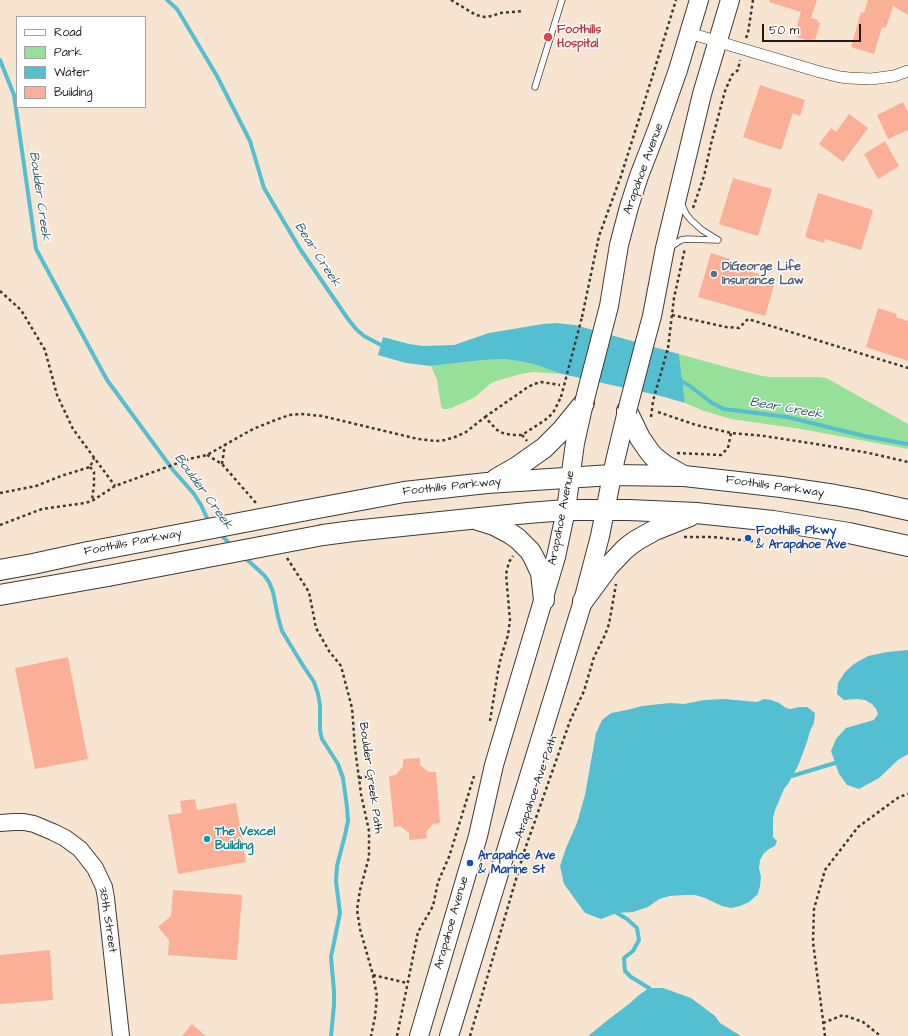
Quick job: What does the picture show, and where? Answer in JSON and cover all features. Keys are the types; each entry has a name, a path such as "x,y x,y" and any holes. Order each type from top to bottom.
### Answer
{"highway":[{"path":"487,483 517,467 544,448 562,430 584,403"},
{"path":"627,411 640,438 649,452 666,466 684,476"},
{"name":"Foothills Parkway","path":"0,570 404,492 487,483 570,477 612,475 684,476 745,482 802,490 863,500 908,510"},
{"path":"0,595 323,535 566,510 629,510 730,516 804,525 908,546"},
{"path":"583,601 608,567 630,545 655,530 696,513"},
{"path":"474,519 503,530 518,539 524,545 534,558 541,573 544,600"}],"main road":[{"name":"Arapahoe Avenue","path":"419,1036 478,836 494,765 556,557 566,510 575,443 584,403 604,330 620,245 629,207 668,99 699,0"},
{"path":"449,1036 583,601 600,536 627,411 652,316 664,252 678,191 702,94 730,0"}],"street":[{"path":"689,32 820,72 849,78 883,78 908,71"},
{"name":"38th Street","path":"0,823 24,822 34,824 53,832 65,838 80,849 95,868 104,887 106,898 121,1036"}],"lane":[{"path":"535,87 562,0"},
{"path":"664,252 682,240 702,238 718,240 702,230 691,220 683,207 678,191"}],"path":[{"path":"451,0 476,15 485,17 500,13 523,11"},
{"path":"485,417 500,432 515,436 522,435 553,413 560,397 582,317 599,236 623,168 676,0"},
{"path":"691,220 694,205 704,176 725,91 732,75 738,70 742,48 748,33 752,0"},
{"path":"651,417 653,401 668,348 674,298 687,239"},
{"path":"0,291 21,310 45,350 57,395 73,429 115,486"},
{"path":"672,315 726,327 739,328 748,319 908,368"},
{"path":"0,525 42,509 92,501 115,486 190,459 207,455 259,426 290,415 300,414 322,416 418,439 436,441 445,440 466,432 485,417 534,384 541,382 560,385"},
{"path":"658,412 696,425 732,433 816,444 869,453 908,462"},
{"path":"672,452 721,455 728,448 732,433"},
{"path":"222,464 226,444"},
{"path":"207,455 222,464 260,508"},
{"path":"0,493 36,486 90,467 94,458"},
{"path":"90,467 94,472 92,501"},
{"path":"680,537 713,537 760,542"},
{"path":"489,726 498,671 508,635 510,620 506,574 507,568 512,557 524,545"},
{"name":"Boulder Creek Path","path":"288,558 309,592 316,628 341,666 352,708 361,794 369,831 369,857 360,890 357,910 360,929 373,975 376,996 375,1017 371,1036"},
{"name":"Arapahoe Ave Path","path":"470,1036 524,852 570,721 584,691 594,657 609,624 617,580"},
{"path":"397,1036 418,932 432,906 438,882 449,857 475,775"},
{"path":"359,778 372,776"},
{"path":"824,1036 813,942 814,910 825,870 858,827 899,797 908,794"},
{"path":"373,975 407,983"},
{"path":"823,1023 843,1015 863,1022 878,1034 878,1036"}],"green space":[{"path":"679,354 762,376 826,378 908,424 908,449 801,429 731,419 704,411 685,403"},
{"path":"505,359 533,364 562,374 533,372 496,381 490,384 475,397 451,408 443,409 441,406 437,380 431,366"}],"water":[{"path":"557,323 575,325 679,354 685,403 661,396 562,374 533,364 518,361 505,359 483,360 431,366 406,363 378,355 383,337 423,346 454,345 489,333"},
{"path":"908,650 908,754 898,760 879,778 859,789 847,785 839,774 831,751 836,739 846,728 874,720 878,714 872,704 865,700 844,700 837,694 838,683 845,672 854,664 868,656"},
{"path":"724,699 757,702 764,699 771,700 791,709 807,707 815,713 814,723 798,766 784,789 775,810 773,818 773,837 777,841 775,846 764,853 760,860 759,868 761,877 758,894 749,902 731,908 695,895 684,895 670,896 659,899 648,907 633,912 617,913 601,919 585,913 564,884 560,866 577,823 585,795 596,733 602,720 611,713 642,706 670,703 684,704 704,700"},
{"path":"649,988 663,988 691,998 715,1016 720,1023 741,1036 588,1036"}],"building":[{"path":"770,0 817,0 811,18 818,20 817,22 820,23 815,40 811,39 810,41 797,37 798,34 795,33 801,12 769,2"},
{"path":"868,0 908,0 908,15 893,6 886,28 882,27 874,54 851,47 861,12 864,13"},
{"path":"760,85 805,100 800,116 793,113 781,150 743,137"},
{"path":"903,102 908,113 908,130 888,139 877,115"},
{"path":"849,114 868,128 843,162 819,144 831,128 836,132"},
{"path":"885,141 899,166 878,179 864,154"},
{"path":"733,178 772,189 758,236 719,224"},
{"path":"818,193 873,210 861,250 825,239 824,243 805,237"},
{"path":"711,253 730,259 728,265 776,279 765,316 698,297"},
{"path":"878,308 897,314 896,317 908,321 908,361 866,347"},
{"path":"68,657 88,759 35,769 15,668"},
{"path":"420,758 420,765 429,772 436,772 440,823 433,824 426,832 427,838 409,840 409,833 400,826 394,827 389,776 396,775 403,766 403,759"},
{"name":"The Vexcel Building","path":"195,799 197,810 236,803 246,862 178,874 168,815 182,813 180,801"},
{"path":"173,890 242,895 237,960 168,955 169,940 158,927 171,916"},
{"path":"50,950 53,1000 0,1004 0,955"},
{"path":"192,1024 206,1036 182,1036"}],"waterway":[{"name":"Bear Creek","path":"167,0 177,9 217,76 250,141 264,188 300,249 356,329 364,336 385,347"},
{"name":"Boulder Creek","path":"0,60 14,95 36,249 107,380 173,470 194,494 211,523"},
{"name":"Bear Creek","path":"679,380 690,386 712,403 724,409 787,417 864,436 908,444"},
{"name":"Boulder Creek","path":"219,533 232,546"},
{"name":"Boulder Creek","path":"243,556 264,575 269,582 273,592 282,631 314,682 320,705 320,730 322,739 338,764 343,778 348,821 337,866 336,881 340,913 331,957 334,991 331,1036"},
{"path":"792,776 835,763"},
{"path":"617,913 637,928 639,940 633,951 624,958 625,971 631,977 649,988"}],"place":[{"name":"Foothills Hospital","path":"548,37"},
{"name":"DiGeorge Life Insurance Law","path":"714,274"},
{"name":"Foothills Pkwy & Arapahoe Ave","path":"748,538"},
{"name":"The Vexcel Building","path":"207,839"},
{"name":"Arapahoe Ave & Marine St","path":"470,863"}]}
